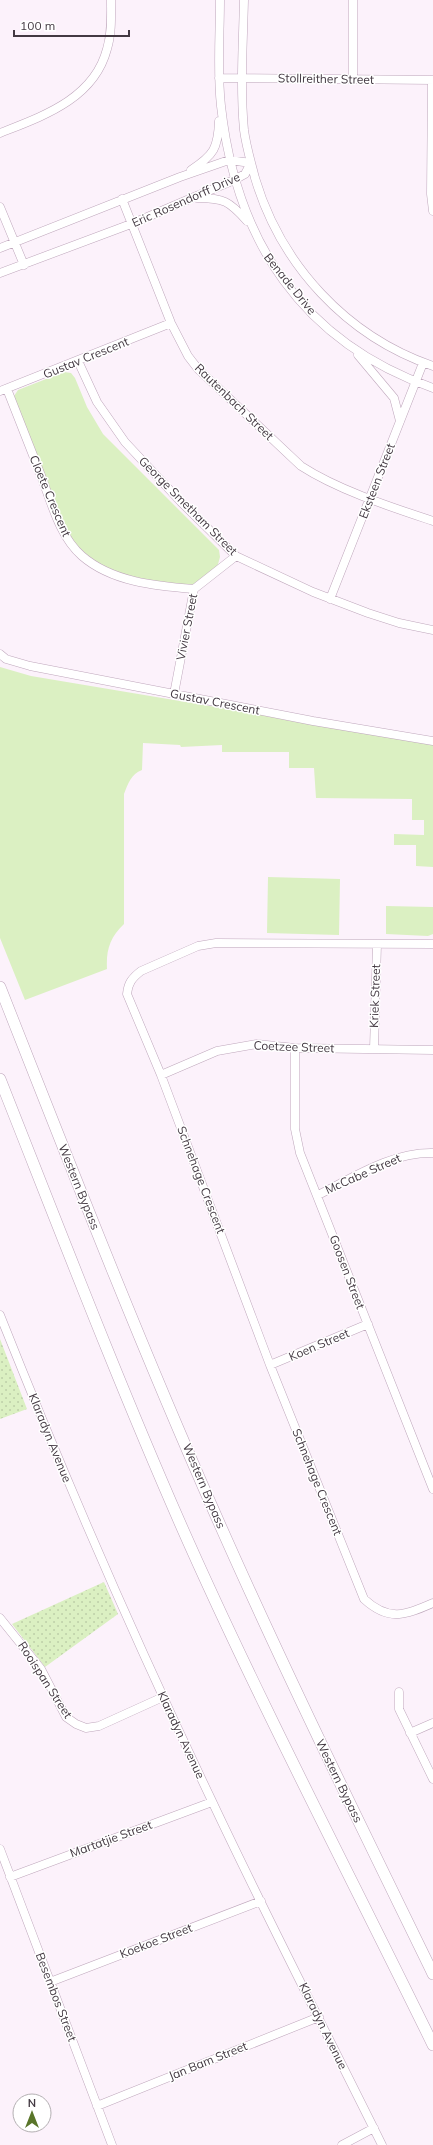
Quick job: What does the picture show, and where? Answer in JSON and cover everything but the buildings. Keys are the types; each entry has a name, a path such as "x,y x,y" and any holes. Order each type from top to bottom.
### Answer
{"highway":[{"name":"Western Bypass","path":"0,987 113,1273 212,1507 292,1684 433,1974"},
{"path":"0,1079 84,1291 180,1523 263,1702 433,2044"}],"street":[{"path":"0,133 46,115 82,90 96,72 107,50 111,27 112,0"},
{"name":"Benade Drive","path":"220,0 220,105 229,160 234,180 251,226 274,267 297,297 353,350 388,370 433,388"},
{"name":"Benade Drive","path":"244,0 244,132 261,197 276,232 301,272 338,310 362,330 388,346 423,363 433,366"},
{"path":"353,0 353,79"},
{"name":"Stollreither Street","path":"219,78 433,80"},
{"path":"433,80 431,194 433,211"},
{"path":"180,177 211,156 218,135 220,105"},
{"name":"Eric Rosendorff Drive","path":"0,248 122,199 229,160 251,163 245,174 194,198 131,224 0,273"},
{"path":"194,198 217,198 230,204 251,226"},
{"name":"Rautenbach Street","path":"122,199 171,323 188,356 198,369 288,455 313,474 369,498 433,521"},
{"path":"0,207 24,265"},
{"name":"Gustav Crescent","path":"3,390 171,323"},
{"path":"353,350 394,398 400,422"},
{"name":"George Smetham Street","path":"78,361 97,402 125,442 180,502 236,556 330,599 382,619 433,630"},
{"name":"Eksteen Street","path":"330,599 423,363"},
{"name":"Cloete Crescent","path":"3,390 58,520 74,547 94,564 111,574 137,581 194,589"},
{"name":"Vivier Street","path":"174,694 194,589 236,556"},
{"name":"Gustav Crescent","path":"0,654 6,659 30,666 433,741"},
{"name":"Schnehage Crescent","path":"433,944 216,943 198,946 141,971 133,977 127,994 161,1075 270,1365 364,1599 382,1612 395,1615 409,1613 433,1603"},
{"name":"Kriek Street","path":"374,1049 377,944"},
{"name":"Coetzee Street","path":"161,1075 217,1051 257,1044 295,1048 433,1050"},
{"name":"Goosen Street","path":"295,1048 295,1129 300,1153 318,1195 433,1489"},
{"name":"McCabe Street","path":"318,1195 396,1158 412,1154 433,1153"},
{"name":"Klaradyn Avenue","path":"0,1315 62,1470 163,1697 212,1802 382,2145"},
{"name":"Koen Street","path":"270,1365 368,1324"},
{"name":"Rooispan Street","path":"0,1618 41,1669 66,1717 76,1724 86,1728 99,1726 163,1697"},
{"path":"399,1692 399,1709 433,1779"},
{"path":"410,1733 433,1723"},
{"name":"Martatjie Street","path":"10,1877 212,1802"},
{"name":"Besembos Street","path":"0,1849 112,2145"},
{"name":"Koekoe Street","path":"50,1982 262,1901"},
{"name":"Jan Bam Street","path":"97,2106 319,2017"},
{"path":"342,2145 374,2128"}],"green space":[{"path":"64,372 71,373 75,378 87,407 103,434 219,550 220,557 217,568 191,586 176,586 111,572 78,550 64,529 14,396 18,390"},
{"path":"0,667 31,676 430,743 433,745 433,867 416,866 416,845 394,845 394,834 424,835 424,820 412,820 412,799 316,798 314,768 289,768 289,752 222,752 222,745 181,747 180,745 143,743 142,770 135,774 124,794 124,924 115,934 110,944 107,956 107,969 25,1000 0,938"},
{"path":"268,877 340,879 339,935 267,933"},
{"path":"386,906 433,907 433,934 428,936 386,934"},
{"path":"0,1339 27,1409 0,1419"},
{"path":"104,1582 118,1614 45,1667 12,1624"}]}
